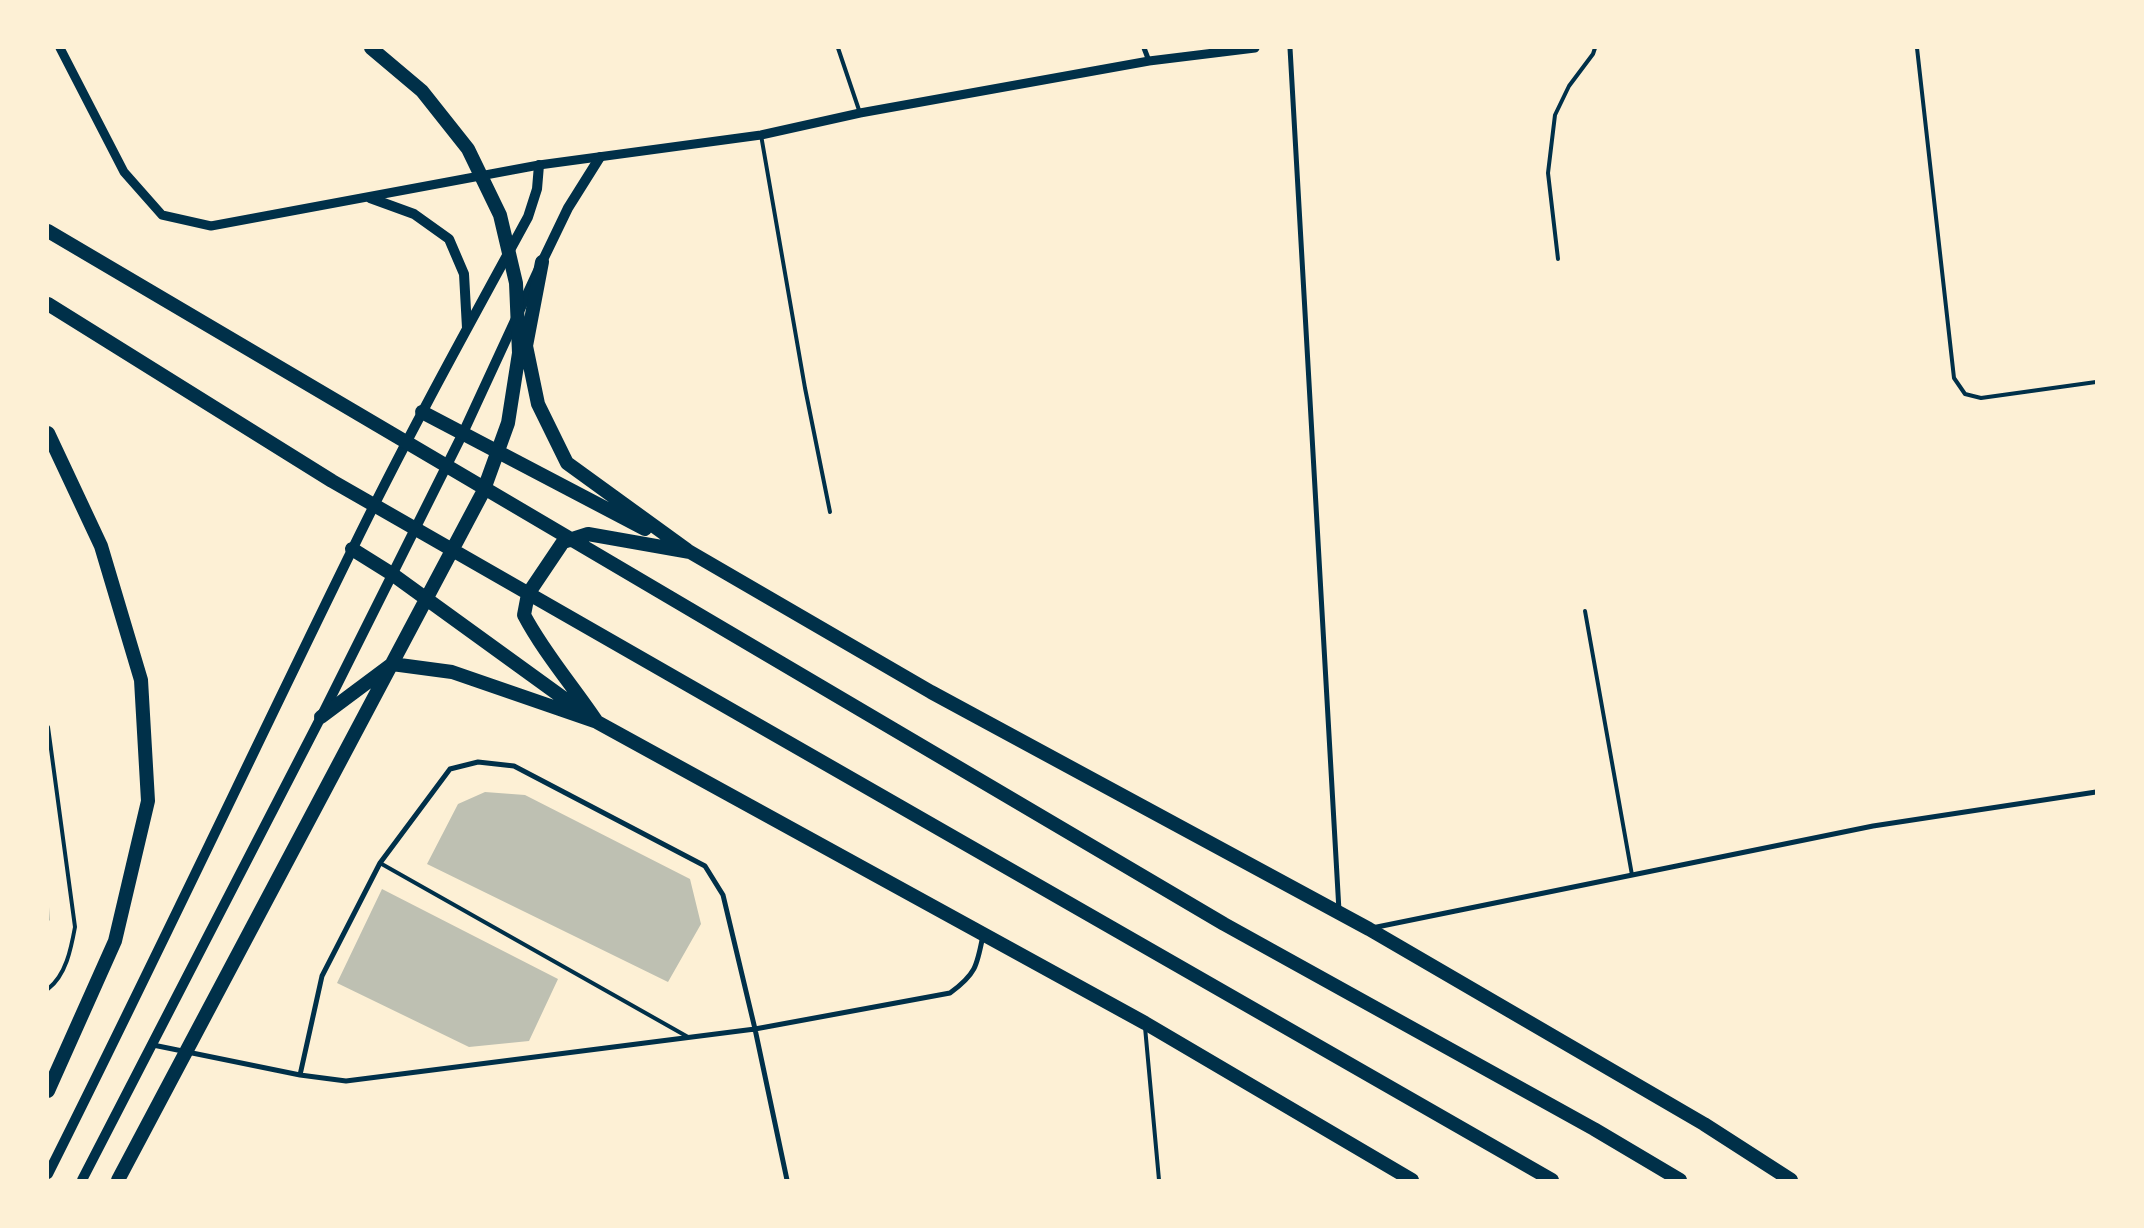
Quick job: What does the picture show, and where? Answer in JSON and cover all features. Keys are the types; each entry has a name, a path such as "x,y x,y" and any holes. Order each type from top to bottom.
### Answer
{"highway":[{"path":"118,1180 483,492 508,423 519,353 516,283 500,215 468,149 422,91 370,48"},
{"path":"48,231 1224,924 1594,1129 1680,1180"},
{"path":"542,262 526,346 538,404 567,463 690,552"},
{"path":"48,304 332,481 1552,1180"},
{"path":"422,412 690,552 931,692 1369,929 1704,1124 1791,1180"},
{"path":"48,433 101,546 141,680 148,801 115,940 48,1091"},
{"path":"597,722 548,654 524,615 528,594 544,567 563,542 588,534 690,552"},
{"path":"352,549 392,574 597,722 1144,1023 1412,1180"},
{"path":"321,717 392,664 452,672 597,722"}],"main road":[{"path":"82,1180 321,717 463,433 568,208 600,157"},
{"path":"48,1174 118,1035 352,549 422,412 528,217 537,189 539,165"},
{"path":"370,198 414,214 449,239 464,274 467,329"}],"street":[{"path":"60,48 124,172 162,215 211,226 370,198 539,165 761,135 860,113 1149,61 1255,48"},
{"path":"1144,48 1149,61"},
{"path":"1290,48 1339,913"},
{"path":"300,1075 322,976 380,863 450,769 478,762 514,766 705,866 723,895 755,1029 787,1180"},
{"path":"1369,929 1873,826 2096,792"},
{"path":"153,1045 300,1075 346,1081 755,1029 950,993 965,982 977,966 983,934"}],"lane":[{"path":"838,48 860,113"},
{"path":"1558,258 1548,172 1555,115 1569,86 1593,54 1595,48"},
{"path":"1917,48 1954,378 1965,394 1981,398 2096,382"},
{"path":"761,135 805,388 830,512"},
{"path":"1585,611 1632,875"},
{"path":"48,727 75,927 70,956 54,984 48,989"},
{"path":"380,863 688,1037"},
{"path":"1144,1023 1159,1180"}],"building":[{"path":"485,792 525,795 690,879 701,924 668,982 427,864 458,804"},
{"path":"382,889 558,979 529,1041 469,1047 337,983"},
{"path":"48,908 50,920 48,922"}]}
